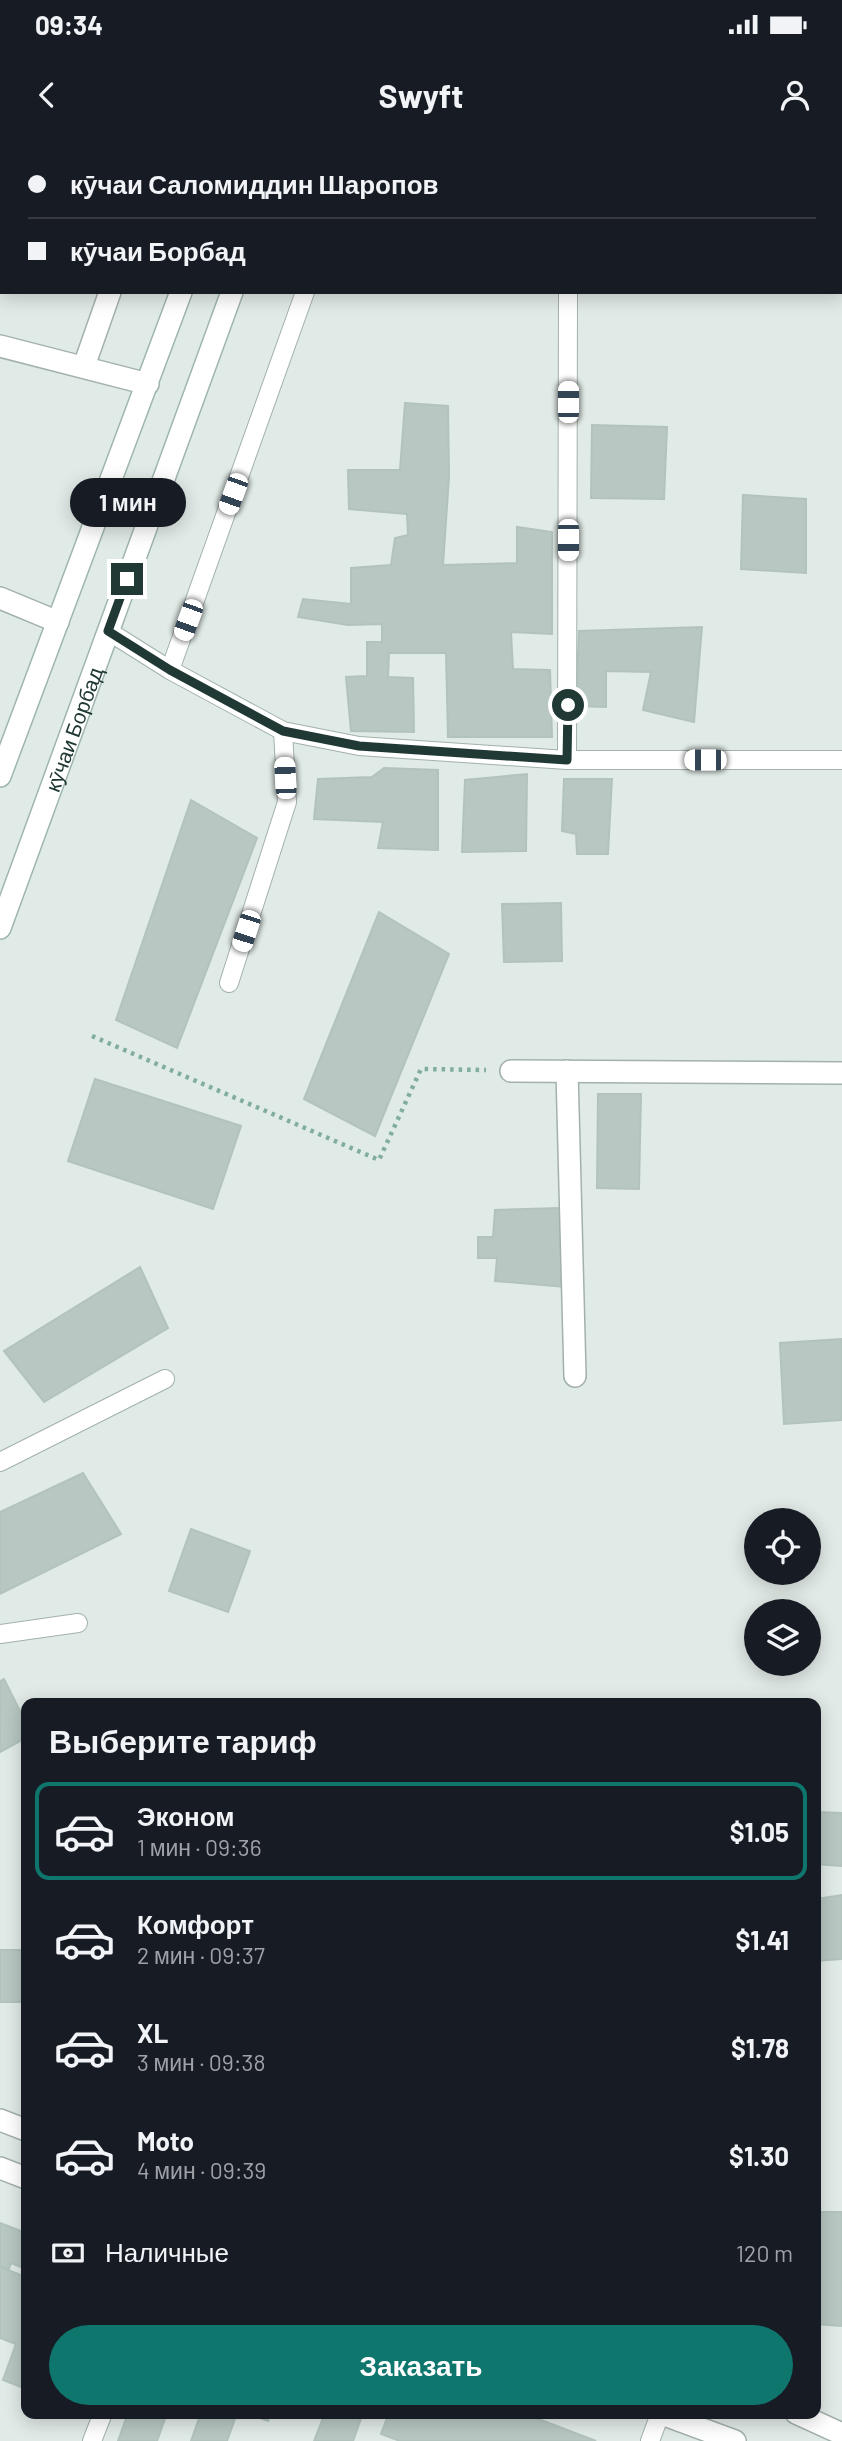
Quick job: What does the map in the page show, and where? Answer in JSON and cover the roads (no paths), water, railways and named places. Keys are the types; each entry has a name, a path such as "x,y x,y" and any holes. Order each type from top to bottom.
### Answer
{"main road":[{"path":"84,366 109,294"},
{"path":"0,776 180,294"},
{"name":"кӯчаи Борбад","path":"0,928 231,294"},
{"path":"0,346 148,384"},
{"path":"0,598 58,622"},
{"path":"511,1071 842,1073"},
{"path":"567,1071 575,1376"},
{"path":"0,2120 21,2128"},
{"path":"0,2168 21,2176"},
{"path":"676,2419 735,2441"},
{"path":"809,2419 842,2434"}],"lane":[{"path":"170,670 304,294"},
{"path":"567,760 568,294"},
{"path":"108,631 170,670 283,731 359,746 567,760 842,760"},
{"path":"229,983 287,802 283,731"},
{"path":"0,1462 165,1378"},
{"path":"0,1634 78,1623"},
{"path":"92,2441 101,2419"},
{"path":"650,2441 658,2419"}]}
